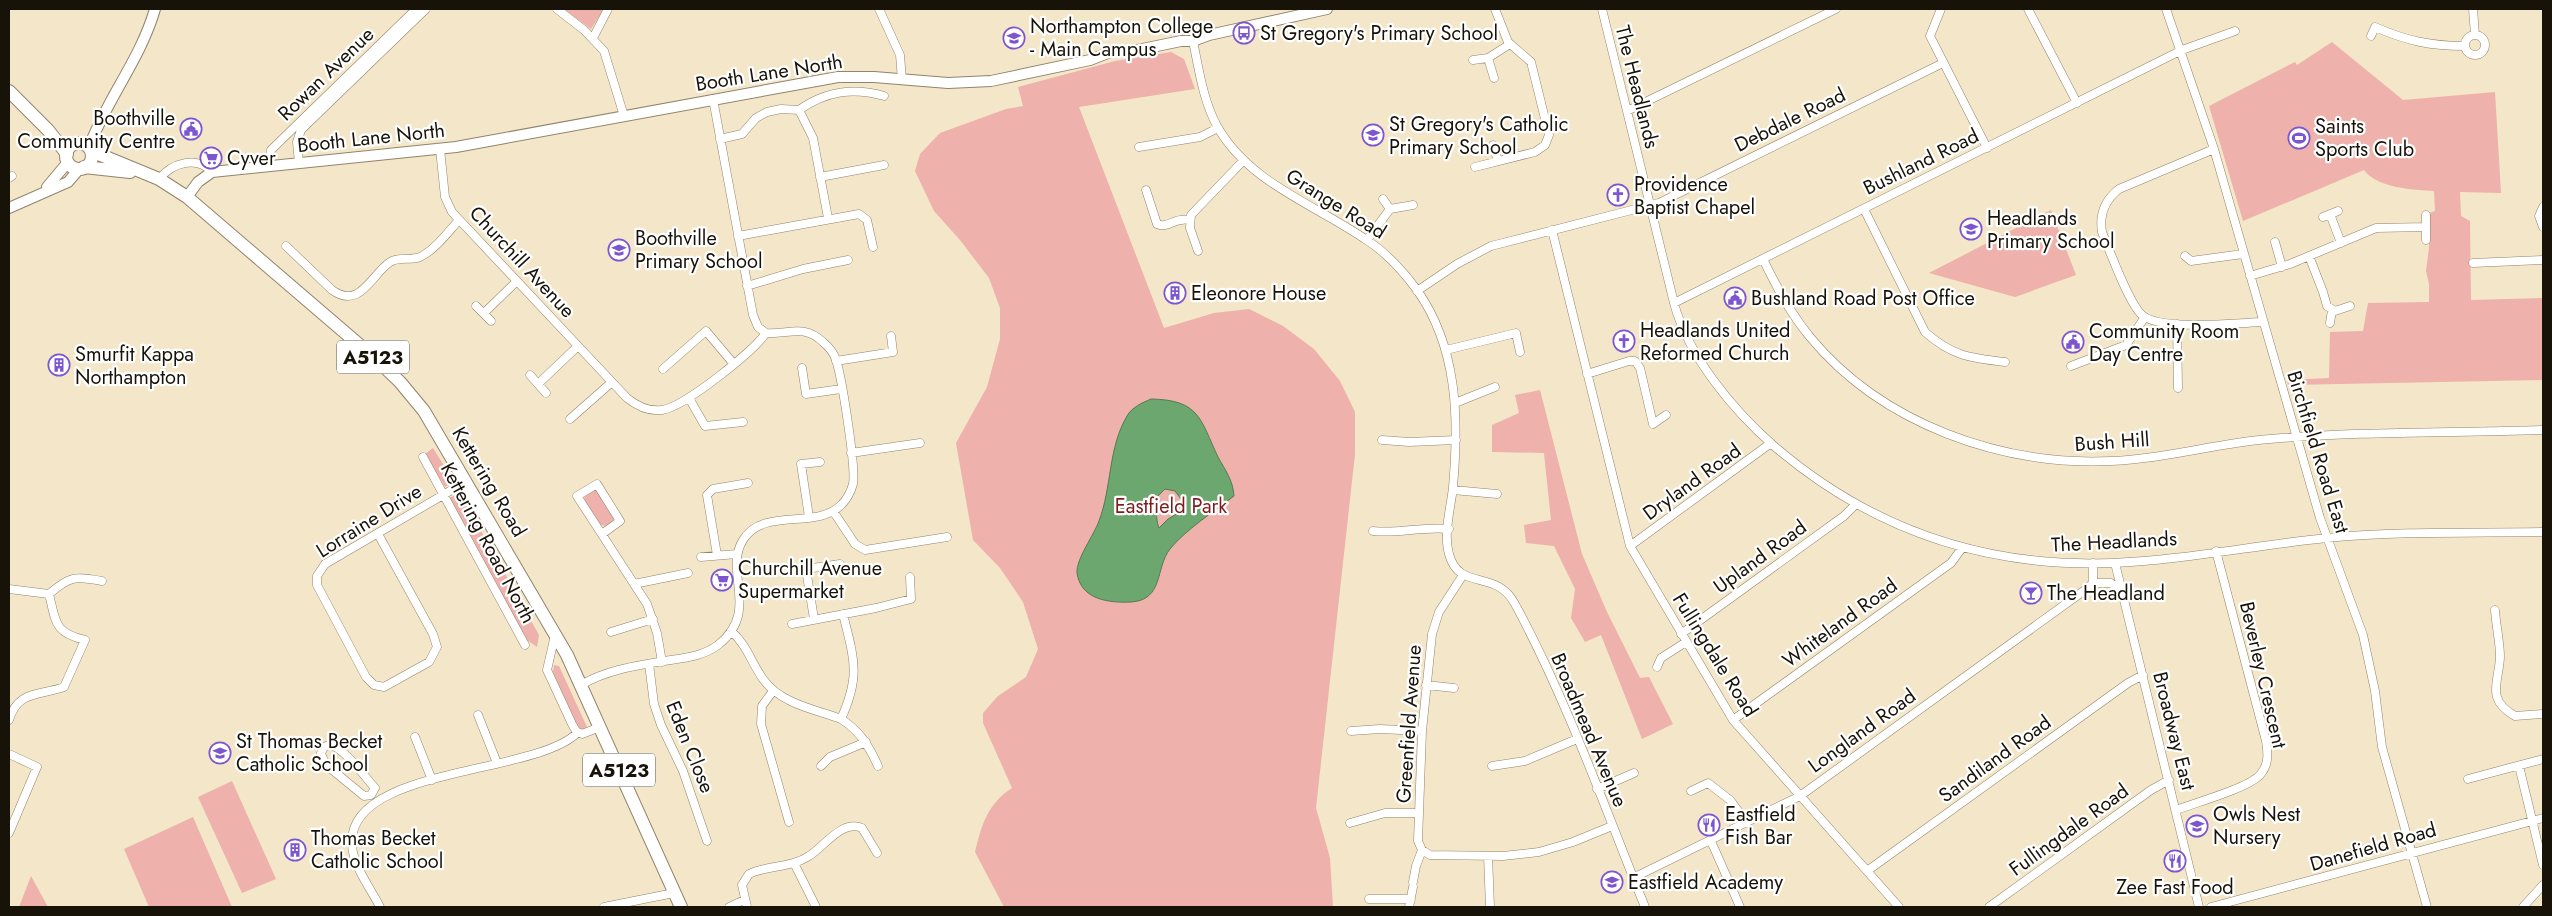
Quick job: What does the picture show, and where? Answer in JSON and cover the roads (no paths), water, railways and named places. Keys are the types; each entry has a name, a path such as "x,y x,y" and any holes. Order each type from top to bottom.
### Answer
{"main road":[{"path":"9,91 70,153 74,167 82,168 90,162 90,149 82,143 70,153"},
{"name":"Kettering Road","path":"90,149 159,179 187,197 400,382 424,411 467,481 567,655 681,907"},
{"name":"Kettering Road","path":"82,168 142,173"}],"street":[{"path":"90,149 106,108 142,43 155,9"},
{"name":"Rowan Avenue","path":"268,166 271,150 416,9"},
{"name":"Rowan Avenue","path":"299,163 297,142 301,130 426,9"},
{"path":"557,9 594,38 609,60 624,116"},
{"path":"594,38 608,9"},
{"path":"879,9 900,56 902,80"},
{"name":"Booth Lane North","path":"159,179 170,167 186,164 204,165 212,172 440,149 838,77 874,77 948,83 991,81 1090,60 1113,51 1128,52 1182,41 1193,41 1209,35 1327,9"},
{"path":"1475,167 1541,149 1549,135 1531,62 1525,54 1510,44 1495,9"},
{"name":"The Headlands","path":"1602,9 1674,303 1684,330 1718,385 1742,414 1771,443 1812,476 1856,504 1912,532 1962,548 2023,560 2093,563 2115,563 2326,538 2543,532"},
{"path":"1626,110 1836,9"},
{"path":"1941,9 1930,36 1987,148"},
{"path":"2028,9 2077,104"},
{"name":"Birchfield Road East","path":"2166,9 2182,50 2214,149 2326,538 2363,635 2375,691 2382,746 2427,907"},
{"path":"2473,9 2475,35"},
{"path":"2371,36 2376,28 2415,42 2433,46 2465,46 2472,54 2483,51 2484,41 2480,36 2475,35 2467,38 2465,46"},
{"name":"Bushland Road","path":"1674,303 2077,104 2182,50 2235,30"},
{"name":"Grange Road","path":"1193,41 1205,97 1218,128 1243,161 1270,182 1368,240 1399,268 1417,291 1433,317 1446,350 1455,404 1456,440 1448,552 1453,565 1462,575"},
{"path":"1473,60 1488,58 1510,44"},
{"path":"1488,58 1494,78"},
{"name":"Debdale Road","path":"1417,291 1480,251 1503,242 1650,206 1944,63"},
{"path":"720,139 742,134 756,118 768,112 781,109 799,110 819,98 850,90 862,90 884,96"},
{"path":"581,685 605,674 703,654 719,644 731,631 740,604 737,554 746,536 756,527 833,511 843,504 852,485 851,453 836,361 827,346 811,334 794,330 766,333 756,322 713,99"},
{"path":"799,110 810,129 828,218"},
{"path":"1139,147 1200,137 1218,128"},
{"path":"1493,145 1498,161"},
{"name":"Churchill Avenue","path":"440,149 445,197 459,220 632,402 650,410 671,408 689,398 759,342 766,333"},
{"path":"2214,149 2124,186 2110,197 2104,208 2101,222 2104,236 2133,303 2145,317 2157,322 2177,324 2263,322"},
{"path":"43,191 60,175 70,153"},
{"path":"1198,251 1190,228 1190,220 1195,211 1243,161"},
{"path":"820,177 884,165"},
{"path":"68,182 82,168"},
{"path":"9,208 82,174 104,169"},
{"path":"187,197 198,182 212,172"},
{"path":"1146,190 1157,224 1166,225 1179,218 1190,220"},
{"path":"1383,199 1390,209"},
{"path":"1368,240 1390,209 1413,205"},
{"path":"2543,207 2539,216 2543,227"},
{"path":"1864,209 1926,332 1942,347 1960,356 2001,362 1996,371"},
{"path":"2338,211 2326,216 2342,243"},
{"path":"738,236 828,218 863,215 867,220 873,247"},
{"path":"2426,215 2426,240"},
{"path":"286,246 332,290 340,295 349,296 365,288 391,262 414,258 426,253 459,220"},
{"path":"2250,276 2282,267 2376,228 2426,227"},
{"name":"Fullingdale Road","path":"1552,230 1630,546 1733,720 1899,907"},
{"path":"2275,242 2282,267"},
{"path":"2185,256 2191,261 2243,254"},
{"path":"2309,256 2324,292 2325,303 2332,310"},
{"name":"Bush Hill","path":"1763,259 1797,320 1835,363 1864,388 1901,412 1953,437 2006,454 2063,461 2113,461 2269,439 2296,437 2543,430"},
{"path":"748,286 803,268 848,260"},
{"path":"2474,263 2543,260"},
{"path":"484,313 517,281"},
{"path":"476,306 491,321"},
{"path":"2332,310 2350,306"},
{"path":"2330,323 2332,310"},
{"path":"2072,366 2126,345 2145,317"},
{"path":"2177,324 2178,388"},
{"path":"663,369 706,332 733,363"},
{"path":"1446,350 1516,333 1520,352"},
{"path":"836,361 893,352 890,336"},
{"path":"538,384 578,346"},
{"path":"1587,374 1629,361 1636,361 1640,368 1653,424 1666,415"},
{"path":"802,368 806,394 841,388"},
{"path":"530,375 546,393"},
{"path":"570,419 612,382"},
{"path":"1455,404 1495,388"},
{"path":"689,398 705,426 743,422"},
{"path":"1382,440 1409,442 1456,440"},
{"path":"851,453 920,443"},
{"name":"Dryland Road","path":"1630,546 1771,443"},
{"name":"Kettering Road North","path":"423,457 525,645"},
{"path":"809,517 801,464 820,462"},
{"name":"Lorraine Drive","path":"378,534 436,641 436,653 429,662 390,685 378,687 366,677 317,585 316,576 325,564 467,481"},
{"path":"716,555 707,495 716,488 748,483"},
{"path":"602,534 620,521 597,484 578,496 602,534 634,584 653,620 662,662"},
{"path":"1453,490 1497,494"},
{"name":"Upland Road","path":"1681,634 1844,516 1856,504"},
{"path":"833,511 855,544 865,550 947,537"},
{"path":"1373,531 1394,532 1431,528 1449,529"},
{"name":"Whiteland Road","path":"1733,720 1951,563 1962,548"},
{"name":"Beverley Crescent","path":"2176,810 2252,781 2265,768 2268,757 2266,741 2216,551"},
{"path":"701,557 737,554"},
{"path":"2093,563 2093,583 2112,583 2123,592"},
{"name":"Broadway East","path":"2115,563 2199,907"},
{"path":"814,619 806,569 840,564"},
{"path":"634,584 688,574"},
{"name":"Broadmead Avenue","path":"1462,575 1503,588 1514,602 1546,667 1577,739 1645,907"},
{"name":"Greenfield Avenue","path":"1410,903 1416,866 1422,850 1418,841 1422,731 1426,685 1436,619 1462,575"},
{"path":"792,624 911,599 910,576"},
{"path":"9,589 49,594 67,579 79,577 102,580"},
{"name":"Longland Road","path":"1633,878 1800,796 2093,583"},
{"path":"9,720 11,711 21,698 64,687 85,640 68,636 58,628 49,594"},
{"path":"2495,610 2500,650 2495,683 2498,700 2505,709 2515,716 2543,714"},
{"path":"842,719 851,697 855,676 843,614"},
{"path":"611,632 653,620"},
{"path":"731,631 741,640 758,671 774,691 786,699 842,719 856,730 866,742 878,766"},
{"name":"Kettering Road North","path":"555,634 548,672 577,733"},
{"path":"1657,667 1661,658 1686,642"},
{"path":"549,659 567,655"},
{"name":"Eden Close","path":"648,664 654,704 661,725 684,770 707,841"},
{"name":"Sandiland Road","path":"1867,872 2128,683 2143,675"},
{"path":"1426,685 1454,688"},
{"path":"774,691 762,706 761,724 789,822"},
{"path":"478,715 497,763"},
{"path":"380,907 354,856 352,844 361,815 373,800 375,788 341,750 334,745 324,747 321,753 325,764 364,796 373,800 432,780 555,746 570,739 577,733 585,734 600,727"},
{"path":"1351,732 1380,729 1422,731"},
{"path":"415,737 432,780"},
{"path":"1492,766 1525,761 1577,739"},
{"path":"821,766 830,757 866,742"},
{"path":"9,754 37,767 9,833"},
{"path":"2468,779 2543,759"},
{"path":"2519,766 2543,865"},
{"path":"1597,788 1634,773"},
{"name":"Fullingdale Road","path":"1989,907 2151,790 2169,780"},
{"path":"1691,791 1708,783 1730,800 1747,822"},
{"path":"1350,823 1385,813 1419,813"},
{"name":"Danefield Road","path":"2211,907 2296,886 2412,852 2543,818"},
{"path":"729,907 746,903 742,885 750,874 794,864 813,854 829,838 854,826 865,832 877,853"},
{"path":"1422,850 1430,855 1488,856 1521,854 1552,849 1612,826"},
{"path":"1711,841 1740,907"},
{"path":"1488,856 1490,907"},
{"path":"794,864 816,907"},
{"path":"2523,907 2543,885"},
{"path":"604,907 674,893"},
{"path":"1370,898 1410,903"}],"place":[{"name":"St Gregory's Primary School","path":"1244,33"},
{"name":"Northampton College - Main Campus","path":"1014,38"},
{"name":"Boothville Community Centre","path":"191,129"},
{"name":"St Gregory's Catholic Primary School","path":"1373,135"},
{"name":"Saints Sports Club","path":"2299,138"},
{"name":"Cyver","path":"211,158"},
{"name":"Providence Baptist Chapel","path":"1618,195"},
{"name":"Headlands Primary School","path":"1971,229"},
{"name":"Boothville Primary School","path":"619,250"},
{"name":"Eleonore House","path":"1175,293"},
{"name":"Bushland Road Post Office","path":"1735,298"},
{"name":"Headlands United Reformed Church","path":"1624,341"},
{"name":"Community Room Day Centre","path":"2073,342"},
{"name":"Smurfit Kappa Northampton","path":"59,365"},
{"name":"Churchill Avenue Supermarket","path":"722,580"},
{"name":"The Headland","path":"2031,593"},
{"name":"St Thomas Becket Catholic School","path":"220,753"},
{"name":"Eastfield Fish Bar","path":"1709,825"},
{"name":"Owls Nest Nursery","path":"2197,826"},
{"name":"Thomas Becket Catholic School","path":"295,850"},
{"name":"Zee Fast Food","path":"2175,861"},
{"name":"Eastfield Academy","path":"1612,882"}],"park label":[{"name":"Eastfield Park","path":"1171,506"}]}
